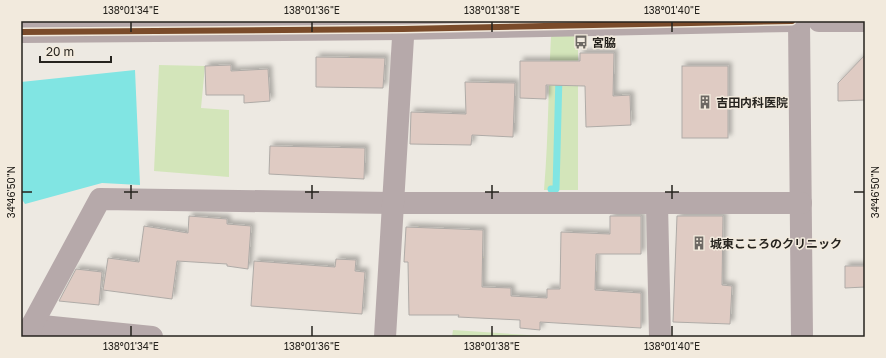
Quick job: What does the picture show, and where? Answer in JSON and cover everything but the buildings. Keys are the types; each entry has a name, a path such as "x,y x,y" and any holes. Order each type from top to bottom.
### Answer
{"street":[{"path":"21,32 404,25 792,21"},
{"path":"799,21 802,337"},
{"path":"819,21 865,21"},
{"path":"386,337 404,25"},
{"path":"152,337 30,331 100,199 393,203 800,203"},
{"path":"657,204 660,337"}],"green space":[{"path":"552,21 578,21 578,190 544,190"},
{"path":"159,65 205,66 201,108 229,110 229,177 154,171"},
{"path":"453,330 557,337 452,337"}],"water":[{"path":"135,70 140,185 102,183 25,204 21,198 21,82"}],"waterway":[{"path":"551,189 556,189 559,76"}],"transit line":[{"path":"21,32 403,29 792,21"}],"place":[{"name":"宮脇","path":"581,42"},
{"name":"吉田内科医院","path":"705,102"},
{"name":"城東こころのクリニック","path":"699,243"}]}
